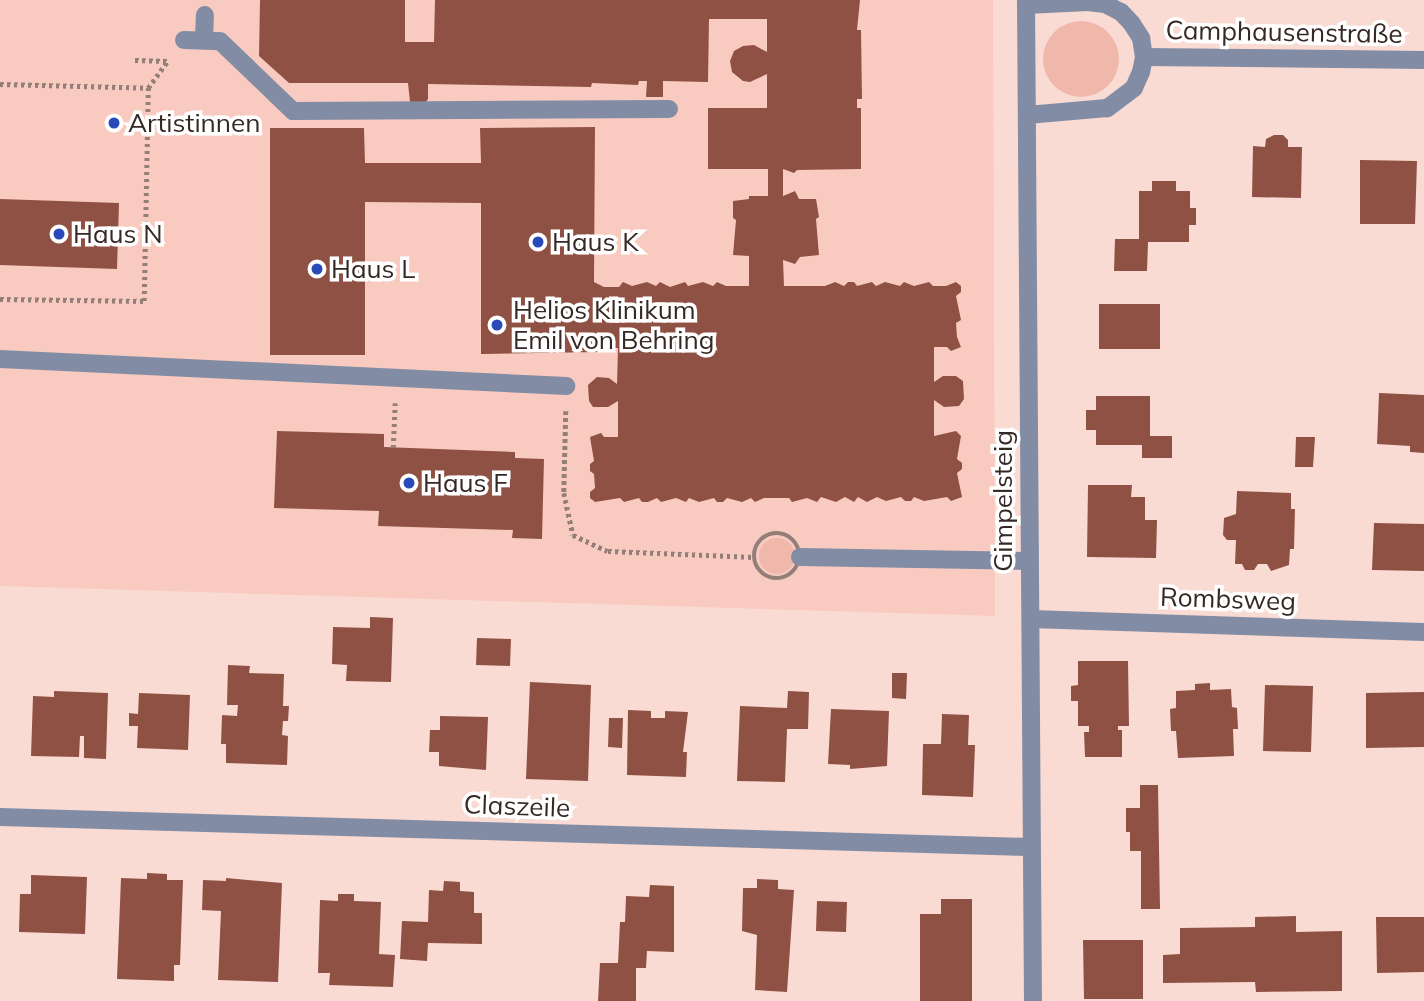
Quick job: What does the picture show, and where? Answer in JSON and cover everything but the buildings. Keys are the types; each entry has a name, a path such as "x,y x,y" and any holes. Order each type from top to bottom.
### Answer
{"street":[{"name":"Camphausenstraße","path":"1026,3 1105,4 1121,12 1132,24 1140,38 1144,57 1134,88 1107,108 1027,115"},
{"name":"Gimpelsteig","path":"1026,3 1033,1001"},
{"path":"204,40 205,15"},
{"path":"184,40 220,41 293,111 669,109"},
{"name":"Camphausenstraße","path":"1144,57 1424,60"},
{"path":"0,359 566,386"},
{"path":"800,557 1029,561"},
{"name":"Rombsweg","path":"1031,619 1424,632"},
{"name":"Claszeile","path":"0,817 1032,847"}],"path":[{"path":"0,299 144,301 148,88 184,40"},
{"path":"135,61 168,61"},
{"path":"0,84 148,88"},
{"path":"393,448 396,378"},
{"path":"566,386 564,494 573,535 608,551 754,557"}],"shaded area":[{"name":"Helios Klinikum Emil von Behring","path":"0,0 993,0 995,616 0,586"},
{"path":"1081,21 1096,24 1108,32 1116,44 1119,59 1116,74 1108,86 1096,94 1081,97 1066,94 1054,86 1046,74 1043,59 1046,44 1054,32 1066,24"},
{"path":"777,538 790,543 795,556 790,569 777,574 764,569 759,556 764,543"}],"place":[{"name":"Artistinnen","path":"114,123"},
{"name":"Haus N","path":"59,234"},
{"name":"Haus K","path":"538,242"},
{"name":"Haus L","path":"317,269"},
{"name":"Helios Klinikum Emil von Behring","path":"497,325"},
{"name":"Haus F","path":"409,483"}]}
